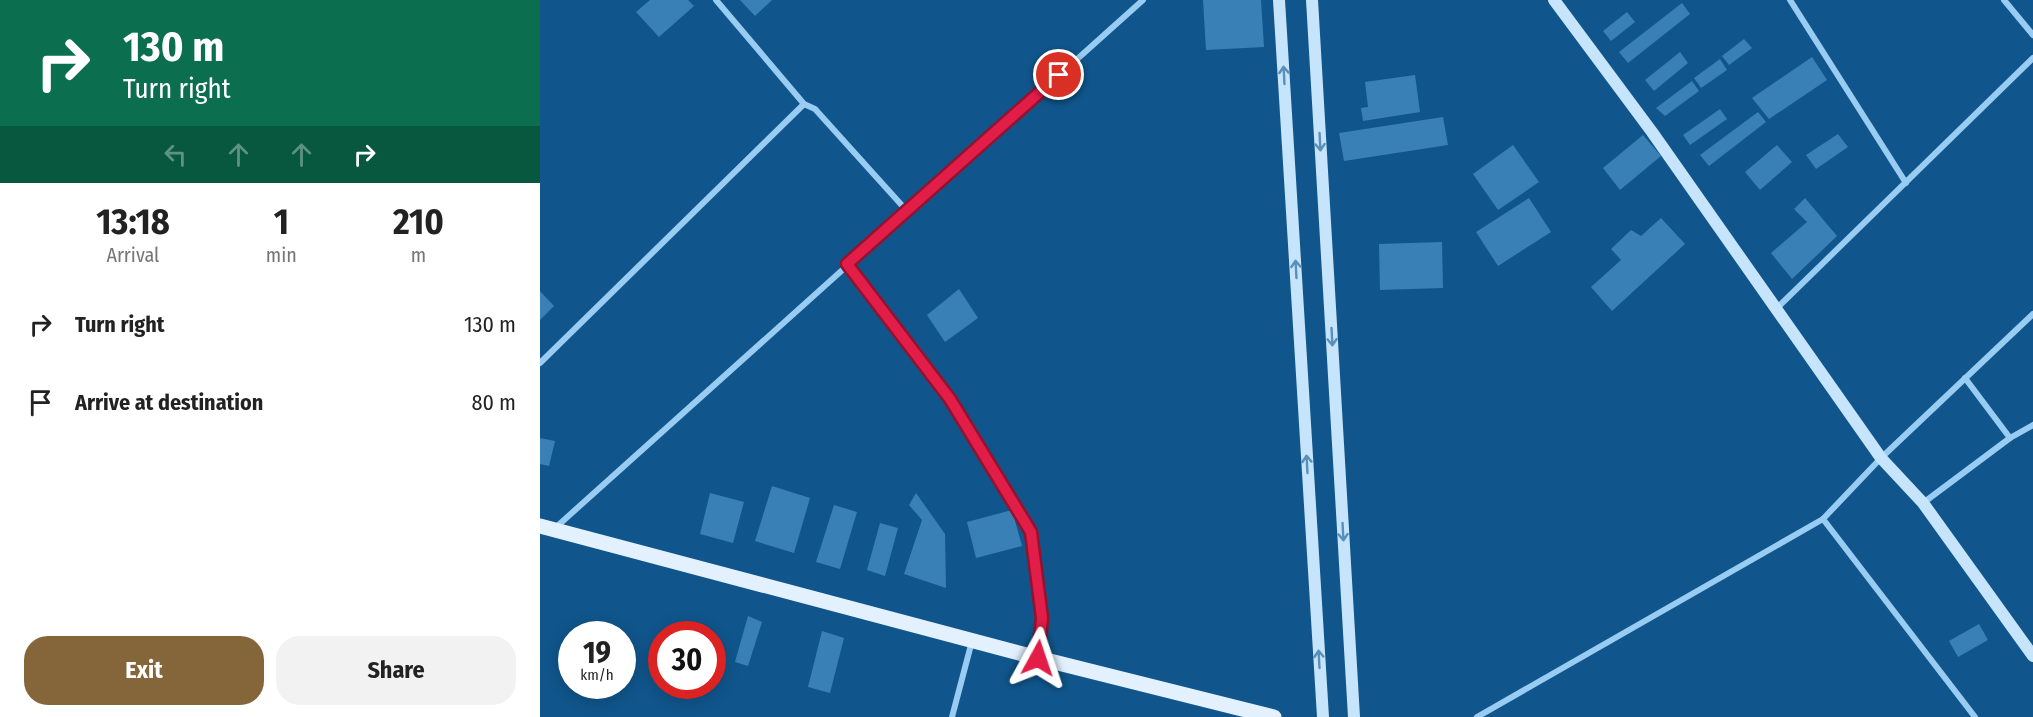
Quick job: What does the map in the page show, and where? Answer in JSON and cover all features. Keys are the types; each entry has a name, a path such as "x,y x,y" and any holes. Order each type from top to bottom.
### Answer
{"main road":[{"path":"1279,0 1323,717"},
{"path":"1312,0 1354,717"},
{"path":"1554,0 1645,123 1881,458 1923,503 2033,656"},
{"path":"547,528 972,641 1274,717"}],"street":[{"path":"716,0 804,104 814,109 907,211"},
{"path":"547,528 1143,0"},
{"path":"1790,0 1906,183"},
{"path":"2004,0 2033,35"},
{"path":"1776,309 2033,58"},
{"path":"540,363 804,104"},
{"path":"847,264 950,399 1031,532 1042,618 1038,658"},
{"path":"1477,717 1823,519 1881,458 2033,314"},
{"path":"1965,378 2010,438"},
{"path":"1923,503 2010,438 2033,425"},
{"path":"1823,519 1976,717"},
{"path":"952,717 972,641"}],"building":[{"path":"650,0 688,0 694,6 659,37 636,12"},
{"path":"740,0 772,0 755,16"},
{"path":"1203,0 1261,0 1264,47 1206,50"},
{"path":"1682,3 1690,14 1628,63 1619,52"},
{"path":"1627,12 1635,22 1611,41 1603,31"},
{"path":"1744,39 1752,48 1729,65 1722,56"},
{"path":"1680,52 1688,63 1654,91 1645,80"},
{"path":"1812,57 1827,80 1769,119 1752,98"},
{"path":"1720,59 1727,70 1701,88 1694,78"},
{"path":"1415,75 1420,112 1363,121 1361,108 1368,107 1365,82"},
{"path":"1692,81 1699,91 1665,116 1656,108"},
{"path":"1720,109 1727,119 1690,145 1683,135"},
{"path":"1758,112 1766,122 1709,166 1700,155"},
{"path":"1443,117 1448,145 1344,161 1339,133"},
{"path":"1838,134 1848,147 1816,169 1806,155"},
{"path":"1643,135 1661,156 1620,190 1603,168"},
{"path":"1513,145 1539,182 1498,210 1473,174"},
{"path":"1777,145 1792,162 1760,190 1745,172"},
{"path":"1529,198 1551,232 1498,266 1476,232"},
{"path":"1805,198 1837,236 1792,279 1771,253 1807,222 1794,209"},
{"path":"1661,218 1685,244 1612,311 1591,287 1621,260 1611,249 1631,230 1641,236"},
{"path":"1442,242 1443,288 1380,290 1379,244"},
{"path":"959,289 978,318 945,342 927,315"},
{"path":"540,291 554,306 540,320"},
{"path":"540,438 555,441 549,466 540,464"},
{"path":"772,486 810,498 794,553 755,541"},
{"path":"710,493 744,502 733,543 700,534"},
{"path":"916,493 945,534 946,588 904,574 922,520 909,505"},
{"path":"834,505 857,512 840,569 816,562"},
{"path":"1012,510 1022,546 976,558 967,522"},
{"path":"880,523 898,528 885,576 867,570"},
{"path":"748,616 762,622 748,666 735,662"},
{"path":"1979,624 1988,640 1958,657 1949,641"},
{"path":"822,631 844,638 830,693 808,687"}],"route":[{"path":"1038,658 1042,618 1031,532 950,399 847,264 1059,75"}]}
